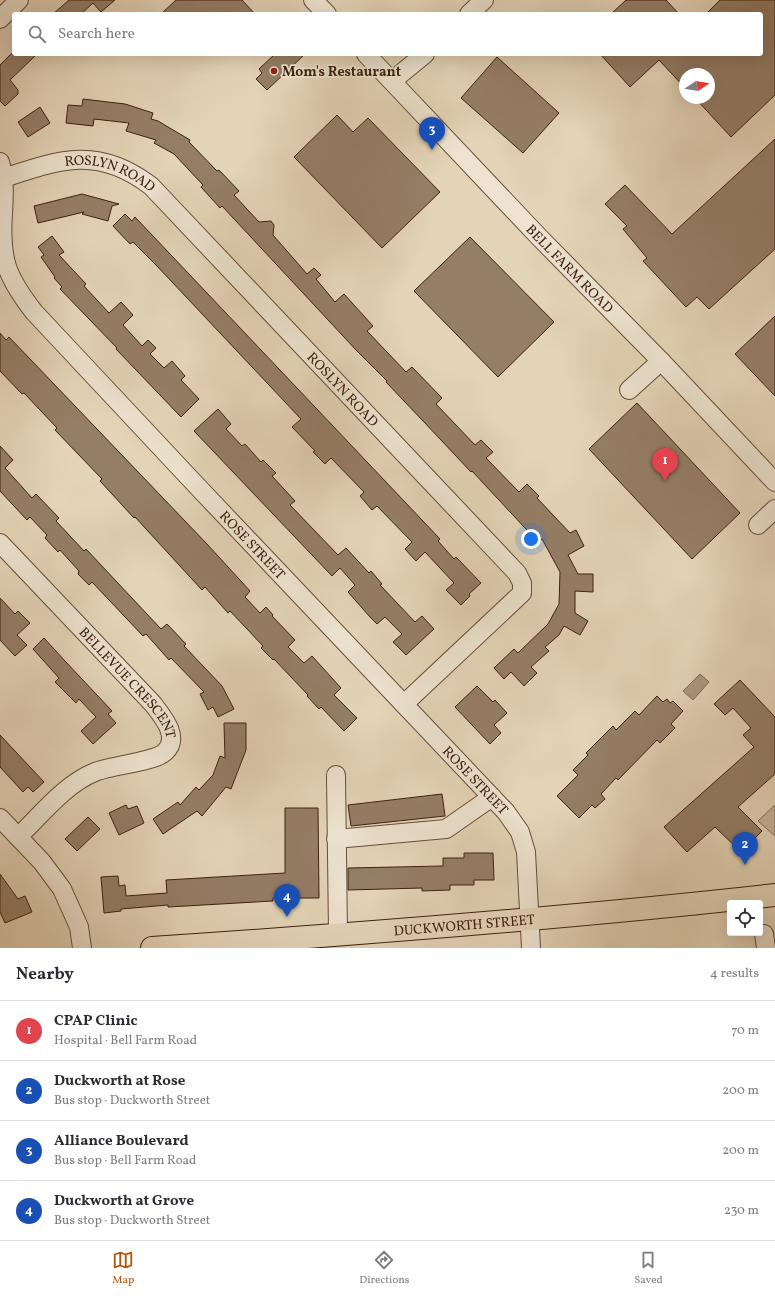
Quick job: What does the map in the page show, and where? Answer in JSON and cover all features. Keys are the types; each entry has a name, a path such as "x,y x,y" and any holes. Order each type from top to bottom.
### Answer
{"main road":[{"name":"DUCKWORTH STREET","path":"152,948 676,906 775,896"}],"street":[{"path":"0,19 19,0"},
{"path":"313,0 325,12"},
{"path":"471,12 484,0"},
{"name":"BELL FARM ROAD","path":"368,56 539,237 661,361 775,482"},
{"path":"392,81 423,56"},
{"name":"ROSLYN ROAD","path":"2,170 44,165 67,160 82,160 105,163 127,170 151,186 517,573 522,583 522,593 404,704"},
{"name":"ROSE STREET","path":"2,170 3,268 34,312 514,822 520,832 527,861 531,948"},
{"path":"629,390 661,361"},
{"path":"758,525 775,509"},
{"name":"BELLEVUE CRESCENT","path":"0,543 153,704 168,724 171,735 170,745 166,752 158,756 146,760 110,767 80,780 66,790 18,837"},
{"path":"336,775 338,934"},
{"path":"336,839 446,829 492,797"},
{"path":"0,818 42,862 62,889 79,926 82,948"}],"shaded area":[{"path":"700,674 709,682 693,700 683,691"},
{"path":"775,805 775,836 758,821"}],"building":[{"path":"69,0 115,0 101,12 93,3 83,12 55,12"},
{"path":"176,0 242,0 253,12 163,12"},
{"path":"626,0 666,0 677,12 613,12"},
{"path":"720,0 775,0 775,95 731,137 701,104 715,104 715,68 679,68 679,82 659,60 630,87 602,56 763,56 763,12 708,12"},
{"path":"11,54 12,56 35,56 10,80 18,90 18,94 5,106 0,101 0,65"},
{"name":"Mom's Restaurant","path":"273,56 303,56 267,90 256,79 262,73 259,69"},
{"path":"497,57 559,113 523,153 461,98"},
{"path":"83,99 125,104 153,113 151,119 158,121 190,140 189,142 239,191 234,195 259,222 271,221 274,225 273,235 307,274 314,268 321,275 316,279 335,302 344,294 373,326 367,331 406,372 412,367 442,398 436,404 475,445 481,440 493,452 486,458 519,492 527,484 539,496 537,498 570,533 576,530 584,546 568,555 578,574 593,574 593,592 575,591 575,613 588,621 580,635 564,626 559,635 545,647 549,651 531,667 537,673 524,686 511,672 504,679 494,668 514,649 518,653 548,624 559,604 560,572 542,539 538,542 472,471 471,472 222,206 220,208 201,187 203,185 174,154 154,143 156,140 126,131 129,123 94,119 93,126 66,123 68,105 82,106"},
{"path":"40,107 50,123 28,137 18,122"},
{"path":"337,115 353,132 368,118 440,192 382,248 294,157"},
{"path":"775,139 775,249 709,309 697,297 686,307 643,261 647,258 623,229 627,226 605,204 625,185 672,234"},
{"path":"82,194 119,204 112,206 108,221 82,214 84,212 38,223 34,206"},
{"path":"125,214 132,221 135,217 440,539 438,541 454,559 456,557 481,583 469,594 470,596 461,605 446,590 454,583 425,552 416,561 405,549 412,542 377,506 372,510 360,496 364,492 331,458 325,464 292,427 301,419 156,265 133,242 130,244 113,226"},
{"path":"52,236 64,252 59,255 86,284 84,286 109,313 121,302 133,315 123,325 142,346 148,340 156,348 150,354 164,368 172,361 185,376 181,380 199,399 181,417 60,289 62,287 54,278 55,277 41,257 44,255 38,247"},
{"path":"470,237 554,322 498,377 414,291"},
{"path":"775,316 775,396 735,354"},
{"path":"0,333 6,340 9,337 207,544 250,591 245,597 260,613 266,607 273,615 272,616 295,640 288,647 304,663 312,656 341,688 334,695 357,718 344,731 321,707 319,709 274,659 273,660 261,648 263,646 230,611 228,613 205,587 202,590 100,481 102,479 55,430 57,428 24,393 22,394 0,371"},
{"path":"637,403 740,513 692,559 589,449"},
{"path":"218,409 231,424 226,429 242,446 245,444 261,462 263,460 276,473 272,476 295,501 290,505 338,555 346,548 369,573 371,571 382,584 380,585 415,622 422,616 434,629 406,655 393,642 402,634 385,617 377,624 370,617 348,592 355,585 340,568 332,576 194,431"},
{"path":"0,446 13,460 5,468 32,498 36,494 59,518 56,521 84,551 86,549 161,629 167,624 186,644 184,646 222,686 234,709 218,717 213,707 208,710 200,694 204,692 171,658 169,660 146,634 143,636 92,582 89,585 78,574 79,571 60,550 58,552 45,538 47,535 30,517 27,520 0,491"},
{"path":"0,598 15,614 18,611 30,623 17,635 27,645 15,656 0,640"},
{"path":"44,638 112,711 108,714 116,723 93,744 81,731 96,717 79,699 76,703 55,682 59,678 33,649"},
{"path":"740,680 775,717 775,774 738,807 762,831 741,852 715,827 687,852 664,827 754,747 743,735 751,728 733,708 725,715 714,704"},
{"path":"477,686 493,702 495,700 507,713 494,725 501,733 490,744 455,707"},
{"path":"657,696 663,702 667,699 670,703 673,701 683,711 671,724 675,728 660,743 657,740 618,780 616,778 601,794 605,799 595,808 592,805 579,818 557,796 578,775 573,770 588,755 586,753 613,726 616,730 635,711 639,715"},
{"path":"224,723 246,723 246,750 231,789 226,787 202,816 197,811 163,834 153,819 178,802 180,805 196,787 199,790 213,775 220,756 225,758"},
{"path":"0,735 44,782 33,792 28,787 23,792 0,767"},
{"path":"442,794 445,816 351,826 348,805"},
{"path":"126,805 128,809 137,806 144,823 119,835 109,813"},
{"path":"285,808 318,808 319,898 273,898 273,901 168,907 168,905 121,909 121,911 104,913 101,877 118,876 119,886 125,885 126,896 167,893 166,880 285,873"},
{"path":"88,817 100,829 77,851 65,839"},
{"path":"464,853 493,853 494,880 474,880 474,885 450,885 450,890 422,891 422,888 348,890 348,868 443,866 443,858 464,858"},
{"path":"0,874 18,899 25,896 32,912 5,923 0,912"}],"place":[{"name":"Mom's Restaurant","path":"274,71"},
{"name":"Alliance Boulevard","path":"432,150"},
{"name":"CPAP Clinic","path":"665,481"},
{"name":"Duckworth at Rose","path":"745,865"},
{"name":"Duckworth at Grove","path":"287,917"}]}
